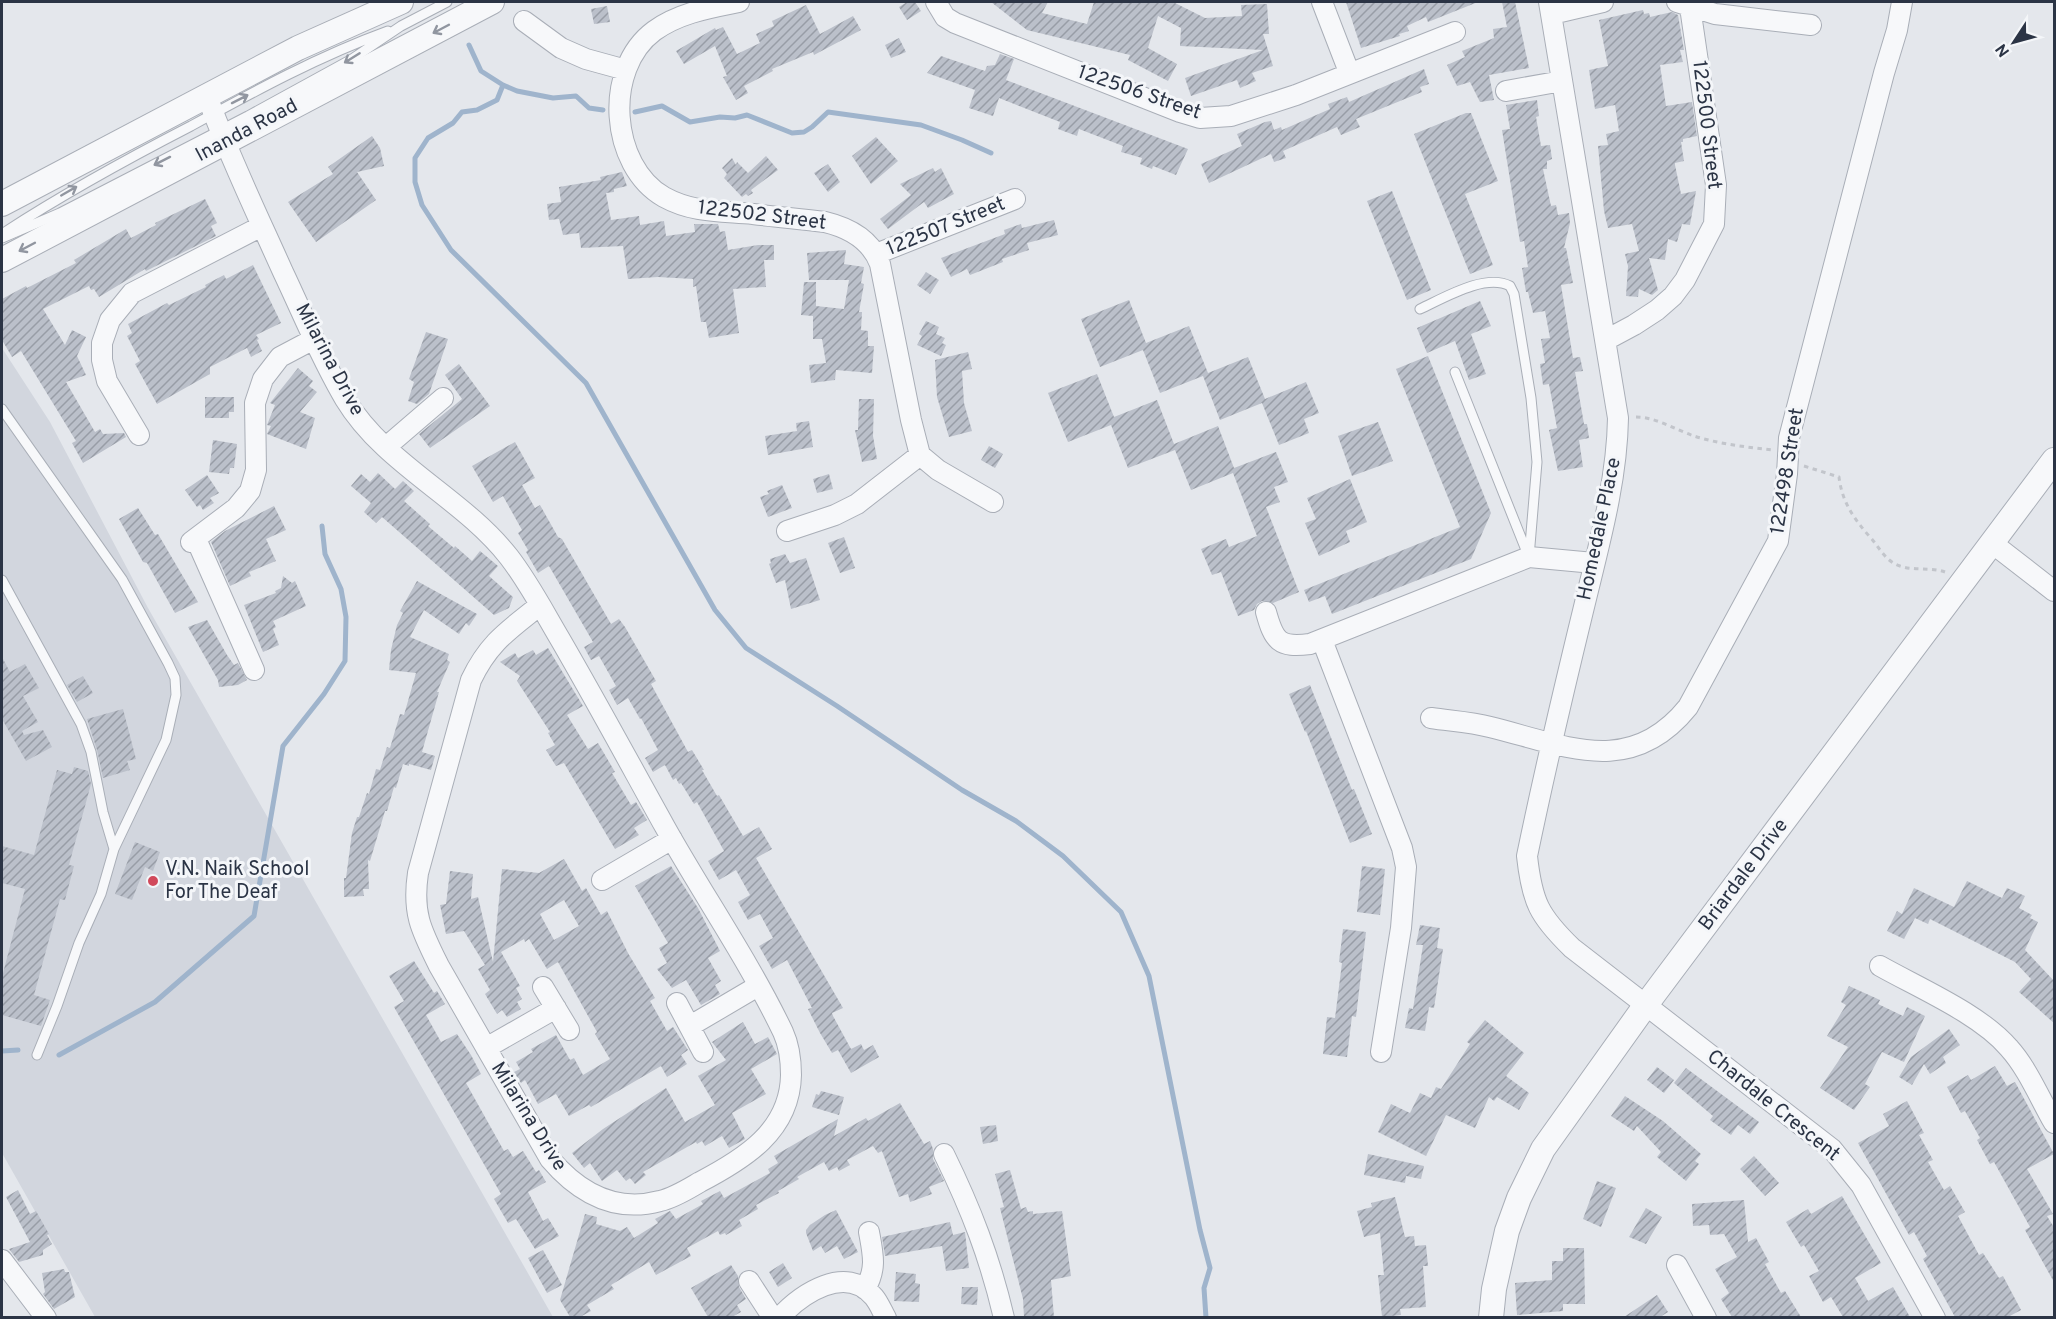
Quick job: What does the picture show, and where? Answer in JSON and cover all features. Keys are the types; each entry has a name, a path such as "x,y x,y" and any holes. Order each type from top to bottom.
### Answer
{"street":[{"name":"Inanda Road","path":"2,260 216,121 298,48 401,2"},
{"name":"Inanda Road","path":"2,204 216,121 492,2"},
{"name":"122502 Street","path":"739,2 690,12 653,32 642,43 626,70 620,102 620,130 627,156 662,195 678,204 699,210 840,226 853,231 876,254 886,289 920,455"},
{"name":"122506 Street","path":"936,2 945,17 955,23 1200,118 1238,114 1296,95 1455,32"},
{"path":"1322,2 1350,72"},
{"path":"1551,8 1603,2"},
{"name":"122498 Street","path":"1431,718 1487,726 1552,744 1589,750 1627,749 1660,734 1688,707 1778,541 1789,438 1897,30 1902,2"},
{"path":"1684,4 1715,14 1811,24"},
{"name":"122500 Street","path":"1606,340 1657,310 1673,296 1685,280 1714,224 1716,185 1684,4"},
{"name":"Homedale Place","path":"1551,8 1618,418 1614,473 1527,856 1534,898 1543,917 1572,948 1645,1006"},
{"path":"524,21 561,48 586,59 626,70"},
{"path":"1506,91 1562,81"},
{"name":"Milarina Drive","path":"216,121 314,339 344,398 386,447 498,544 523,576 581,674 785,1036 791,1077 786,1103 777,1121 754,1150 724,1170 666,1200 649,1204 626,1204 583,1190 567,1178 550,1159 424,936 417,914 414,895 418,873 471,680 480,662 499,637 540,605"},
{"name":"122507 Street","path":"876,254 1015,199"},
{"path":"139,435 107,381 102,360 102,343 110,320 132,293 262,226"},
{"path":"254,670 194,540 236,508 250,491 256,470 255,403 263,379 280,357 314,339"},
{"path":"386,447 443,398"},
{"path":"787,531 835,515 857,504 920,455 938,470 993,502"},
{"name":"Briardale Drive","path":"1491,1317 1494,1289 1507,1231 1519,1198 1543,1149 1645,1006 2055,460"},
{"path":"1992,543 2055,591"},
{"path":"1266,612 1271,632 1277,640 1297,646 1322,640 1529,557 1594,563"},
{"path":"1322,640 1405,860 1401,928 1381,1052"},
{"path":"602,880 672,839"},
{"path":"1880,966 1967,1014 1998,1036 2019,1061 2055,1124"},
{"path":"690,1026 758,986"},
{"path":"543,987 569,1029"},
{"path":"677,1003 703,1052"},
{"name":"Chardale Crescent","path":"1645,1006 1832,1149 1861,1185 1935,1317"},
{"path":"486,1048 556,1008"},
{"path":"944,1154 982,1236 1004,1317"},
{"path":"866,1289 871,1280 874,1264 869,1232"},
{"path":"2,1260 46,1317"},
{"path":"1677,1265 1706,1317"},
{"path":"749,1281 773,1317"},
{"path":"779,1317 802,1296 835,1282 858,1284 866,1289 874,1297 886,1317"}],"lane":[{"path":"2,236 74,188 352,59 401,26 447,2"},
{"path":"2,236 60,213 344,47 401,26"},
{"path":"1420,309 1474,286 1494,281 1510,286 1514,294 1531,398 1537,462 1529,557"},
{"path":"1455,372 1529,557"},
{"path":"2,409 122,579 164,654 175,678 176,694 166,740 114,849 101,894 79,943 37,1054"},
{"path":"2,580 81,724 91,752 103,812 114,849"}],"path":[{"path":"1618,418 1641,417 1695,436 1788,457 1839,477 1848,509 1886,558 1909,568 1942,571 1963,581"}],"shaded area":[{"name":"V.N. Naik School For The Deaf","path":"2,348 50,422 148,608 553,1317 95,1317 2,1153"}],"building":[{"path":"907,2 915,2 921,11 907,20 899,7"},
{"path":"991,2 1048,2 1042,13 1087,24 1094,2 1173,2 1205,18 1242,16 1241,5 1267,4 1269,34 1263,34 1273,66 1252,73 1256,81 1240,88 1237,80 1191,96 1185,78 1263,50 1180,46 1181,28 1158,16 1148,48 1177,64 1168,81 1128,60 1130,55 1027,30"},
{"path":"1346,2 1478,2 1428,22 1426,17 1407,26 1409,31 1399,34 1400,36 1361,48"},
{"path":"1502,2 1515,2 1529,68 1489,75 1494,100 1480,102 1470,82 1457,86 1447,65 1465,57 1462,51 1494,38 1493,29 1507,27"},
{"path":"806,5 820,34 853,16 861,30 814,55 813,52 772,69 773,71 744,86 748,93 736,100 723,77 727,76 715,46 684,64 676,51 715,28 716,30 723,27 737,54 760,43 756,34 774,26 772,21"},
{"path":"607,6 610,22 594,24 591,9"},
{"path":"1643,10 1644,14 1649,13 1650,17 1672,12 1678,15 1684,50 1680,50 1683,62 1660,65 1666,106 1692,102 1697,136 1683,139 1681,142 1684,161 1675,163 1681,194 1696,191 1690,225 1682,224 1677,242 1668,239 1665,260 1649,258 1658,290 1652,295 1639,289 1638,297 1626,296 1628,266 1625,254 1639,251 1632,224 1608,228 1604,211 1598,146 1608,145 1606,134 1619,131 1615,105 1595,109 1589,70 1608,66 1599,20"},
{"path":"899,38 906,52 891,58 885,45"},
{"path":"1000,54 1014,59 1006,80 1188,149 1176,175 1153,166 1152,169 1140,164 1142,158 1121,152 1123,146 1079,129 1077,136 1058,129 1060,122 999,98 993,116 969,108 975,90 927,73 941,56 985,71 987,66 995,65"},
{"path":"1424,69 1429,84 1420,87 1422,92 1356,119 1360,127 1341,135 1337,127 1283,151 1286,158 1274,162 1271,154 1209,183 1201,164 1242,146 1237,134 1271,121 1274,130 1281,127 1282,130 1330,109 1328,104 1347,97 1349,102"},
{"path":"1537,100 1539,116 1536,117 1541,146 1550,145 1552,159 1547,161 1547,169 1543,169 1551,206 1556,205 1558,215 1569,213 1570,223 1564,248 1566,248 1573,283 1561,285 1573,358 1580,357 1583,371 1575,372 1584,424 1587,424 1589,438 1579,440 1583,467 1558,471 1549,430 1557,428 1549,384 1543,385 1540,364 1545,363 1541,339 1550,338 1545,311 1533,313 1528,292 1526,292 1522,268 1528,267 1524,241 1520,242 1502,130 1510,129 1506,105"},
{"path":"1471,113 1498,181 1465,194 1493,265 1470,274 1414,134"},
{"path":"372,136 380,148 384,166 357,172 376,200 316,242 288,202 333,174 328,167"},
{"path":"876,137 898,161 871,184 852,156"},
{"path":"766,156 778,170 751,190 753,193 742,197 724,178 727,174 722,168 732,158 736,165 737,162 748,173"},
{"path":"828,164 840,182 828,192 814,173"},
{"path":"933,168 935,172 941,168 954,194 928,208 924,202 888,229 880,219 911,195 900,184"},
{"path":"622,172 627,186 606,193 611,220 639,216 640,225 664,221 666,236 695,232 694,224 718,224 720,232 725,231 728,250 774,245 774,260 764,260 766,287 733,289 739,333 709,338 706,322 701,322 693,279 658,277 628,279 623,246 581,248 579,233 563,235 559,219 549,220 547,204 561,202 559,187 601,180 600,177"},
{"path":"1392,191 1431,290 1407,300 1367,201"},
{"path":"205,199 217,223 211,226 216,236 146,271 145,269 99,297 89,286 43,309 65,345 72,330 86,337 77,356 86,375 66,382 95,432 100,429 103,434 124,433 126,437 83,463 72,443 76,441 21,351 12,357 2,340 2,299 76,263 74,260 126,229 131,238 156,225 155,223"},
{"path":"1054,220 1058,235 1027,243 1029,250 1002,259 1003,262 970,275 967,269 951,277 941,258 1005,234 1004,230 1021,224 1022,228"},
{"path":"846,250 844,264 864,267 861,283 864,284 859,312 862,312 861,330 868,331 868,346 874,346 872,373 836,370 835,380 811,383 809,365 826,363 822,339 813,339 813,316 801,315 804,282 816,282 816,306 844,309 849,280 809,280 807,253"},
{"path":"253,265 281,323 256,335 262,351 251,357 247,348 210,367 210,374 157,404 135,364 140,361 127,336 132,333 128,324 167,303 169,305 206,287 205,285 224,275 226,279"},
{"path":"926,272 939,280 930,294 917,285"},
{"path":"1129,300 1146,343 1189,326 1208,373 1248,357 1265,399 1306,382 1319,413 1304,419 1309,433 1279,445 1262,403 1220,420 1203,376 1160,393 1143,350 1100,367 1081,319"},
{"path":"1480,301 1491,326 1471,334 1486,374 1469,380 1455,341 1427,353 1417,328"},
{"path":"926,321 939,327 936,334 945,338 942,343 946,345 941,356 917,345 922,336 919,334"},
{"path":"426,332 448,339 429,394 417,404 408,401 414,382 409,379"},
{"path":"968,352 972,369 962,371 964,403 972,431 949,437 937,397 935,360"},
{"path":"1428,356 1491,513 1471,559 1332,614 1325,596 1309,602 1304,590 1460,527 1396,369"},
{"path":"459,364 490,406 430,448 419,434 462,399 445,375"},
{"path":"298,368 313,381 309,386 317,392 300,412 315,418 306,449 267,434 271,426 267,425 275,405 270,403"},
{"path":"1097,374 1114,417 1157,400 1174,444 1218,426 1234,468 1276,452 1288,482 1274,487 1280,502 1266,507 1299,592 1273,603 1262,601 1254,610 1238,616 1221,572 1212,575 1201,549 1226,539 1229,547 1257,536 1233,473 1191,490 1175,450 1128,468 1111,425 1068,442 1048,393"},
{"path":"205,397 234,397 234,412 229,412 229,418 205,418"},
{"path":"859,399 874,399 873,436 877,459 862,462 855,430 858,430"},
{"path":"809,421 813,447 768,455 765,436 797,431 796,423"},
{"path":"1378,422 1393,461 1352,476 1338,436"},
{"path":"213,440 237,444 234,468 230,468 229,474 209,472"},
{"path":"515,442 535,478 522,485 535,508 540,505 558,537 562,539 611,624 619,619 625,627 656,681 651,684 688,752 692,750 717,796 719,795 743,836 759,827 772,849 756,858 843,1008 832,1013 833,1016 851,1049 861,1044 864,1050 873,1045 879,1057 851,1073 838,1050 832,1053 820,1033 808,1009 812,1008 787,960 772,969 759,946 773,938 760,914 748,920 738,902 750,895 736,870 719,880 708,861 724,851 697,802 694,804 676,778 673,780 665,765 653,772 645,758 658,750 641,718 628,698 617,705 609,690 616,686 599,656 591,660 584,647 593,642 549,566 538,573 518,533 522,530 503,496 493,502 472,466"},
{"path":"989,446 1003,454 995,468 981,460"},
{"path":"378,473 395,489 403,481 414,491 404,501 454,548 455,546 472,561 480,551 498,566 489,576 513,597 509,608 494,615 382,517 376,523 364,512 371,503 351,486 361,474 370,482"},
{"path":"829,474 833,489 817,493 813,479"},
{"path":"207,475 219,493 210,498 214,503 203,510 200,505 197,507 185,490"},
{"path":"1350,479 1367,522 1346,531 1350,542 1319,556 1305,523 1316,519 1307,498"},
{"path":"782,485 792,508 768,517 760,497 769,494 767,491"},
{"path":"274,506 286,530 266,539 276,561 249,572 251,576 230,586 211,542 225,531"},
{"path":"138,508 155,535 158,534 198,602 175,613 119,519"},
{"path":"844,537 855,568 840,573 828,543"},
{"path":"785,554 790,563 806,558 820,600 791,609 785,580 776,583 769,564 770,559"},
{"path":"283,576 292,583 295,581 306,606 273,621 276,627 273,629 279,645 263,652 244,605 276,593 275,591 281,588"},
{"path":"417,581 477,614 469,626 466,623 459,634 424,610 410,637 449,654 447,660 450,662 437,692 439,692 422,752 435,756 431,770 403,764 396,788 394,787 387,811 385,811 370,861 368,860 369,889 363,889 364,896 344,897 344,878 346,878 352,833 357,817 359,817 367,793 369,794 376,769 380,770 387,747 390,748 400,714 404,715 416,673 389,670 397,625 403,613 400,611"},
{"path":"207,620 227,655 234,665 238,663 247,680 238,685 219,687 218,680 188,627"},
{"path":"548,648 583,706 567,715 588,749 598,743 631,805 636,802 647,820 634,828 639,835 615,849 564,763 556,766 546,750 555,745 548,733 550,732 517,681 520,676 500,662 515,653 518,658 533,650 536,655"},
{"path":"2,657 10,672 25,664 39,688 23,696 38,722 22,731 24,735 43,730 52,747 26,761 2,719"},
{"path":"83,676 93,693 77,702 67,685"},
{"path":"1310,685 1372,834 1350,843 1289,694"},
{"path":"123,709 136,759 127,761 130,770 103,778 87,719"},
{"path":"74,767 88,771 91,784 69,865 74,866 65,900 60,899 34,995 50,1000 41,1026 2,1015 2,977 25,889 2,883 2,846 34,855 57,770 72,774"},
{"path":"135,842 160,852 153,871 145,867 132,900 115,894"},
{"path":"564,859 582,891 586,888 601,915 607,911 628,953 655,998 650,1001 667,1031 673,1027 688,1050 681,1055 687,1064 667,1077 661,1066 591,1107 589,1105 569,1116 556,1094 538,1104 525,1080 521,1083 514,1072 520,1069 516,1062 533,1052 531,1049 556,1035 570,1060 574,1058 583,1075 610,1059 558,962 547,969 529,939 525,942 524,939 501,952 520,986 516,988 522,999 517,1002 521,1009 507,1017 502,1010 497,1014 485,994 490,990 478,969 485,965 464,931 446,934 440,905 446,904 450,871 473,874 471,899 478,897 493,962 502,869 539,873","holes":["564,900 579,926 554,940 540,914"]},
{"path":"671,866 698,908 720,951 708,958 721,981 715,985 720,994 701,1005 686,980 672,988 657,969 667,963 659,948 668,943 635,886"},
{"path":"1362,866 1385,869 1380,915 1357,912"},
{"path":"1967,881 2002,898 2007,888 2025,896 2019,908 2032,915 2030,918 2038,922 2025,950 2055,982 2055,1024 2019,992 2031,979 2015,962 1930,919 1928,924 1915,918 1904,939 1887,931 1897,911 1902,914 1914,888 1954,907"},
{"path":"1420,925 1440,928 1437,948 1443,949 1434,1008 1429,1007 1425,1031 1405,1028 1409,1008 1413,1009 1423,945 1416,945"},
{"path":"1343,929 1366,932 1356,1017 1352,1016 1347,1057 1323,1054 1327,1017 1335,1018 1342,963 1339,962"},
{"path":"414,961 434,993 437,991 445,1004 426,1015 441,1042 457,1034 471,1055 481,1074 466,1083 504,1151 508,1149 513,1157 523,1151 536,1172 539,1170 546,1182 528,1192 543,1221 548,1218 559,1236 535,1249 516,1219 508,1223 494,1199 501,1194 394,1007 404,1001 389,976"},
{"path":"1849,986 1880,1000 1878,1004 1903,1016 1907,1007 1925,1016 1904,1062 1882,1052 1865,1084 1870,1087 1854,1110 1820,1088 1848,1047 1827,1036 1846,1005 1841,1002"},
{"path":"1485,1020 1524,1053 1506,1076 1529,1093 1519,1110 1497,1097 1494,1101 1489,1097 1475,1128 1446,1115 1426,1156 1378,1132 1391,1104 1410,1113 1420,1093 1431,1098 1436,1087 1441,1089 1470,1044 1467,1042"},
{"path":"743,1022 755,1044 768,1037 777,1054 751,1069 766,1094 732,1113 745,1139 729,1148 722,1136 705,1146 702,1141 697,1144 696,1142 643,1172 646,1175 635,1184 630,1178 626,1181 617,1170 602,1181 590,1163 584,1168 572,1153 603,1129 666,1088 685,1122 715,1105 698,1076 726,1060 712,1042"},
{"path":"1949,1029 1960,1045 1943,1057 1946,1063 1930,1074 1924,1064 1912,1085 1899,1077 1911,1057"},
{"path":"1995,1066 2007,1086 2015,1082 2054,1154 2027,1169 2053,1214 2047,1216 2055,1229 2055,1284 2025,1230 2030,1227 1994,1162 1990,1164 1977,1140 1980,1138 1965,1111 1961,1113 1947,1087 1968,1075 1971,1080"},
{"path":"1657,1067 1674,1080 1664,1093 1647,1080"},
{"path":"1686,1068 1759,1122 1750,1134 1738,1125 1731,1135 1710,1120 1713,1116 1674,1083"},
{"path":"821,1091 844,1097 839,1115 812,1107 816,1094 819,1095"},
{"path":"1625,1096 1663,1121 1701,1154 1695,1161 1699,1164 1686,1181 1657,1157 1661,1152 1637,1126 1634,1131 1611,1116"},
{"path":"1907,1101 1924,1133 1919,1135 1933,1160 1928,1162 1944,1190 1950,1186 1965,1212 1958,1216 1979,1255 1983,1253 1999,1278 2003,1276 2021,1310 2008,1317 1955,1317 1923,1259 1927,1256 1914,1232 1909,1235 1858,1143 1889,1126 1883,1114"},
{"path":"900,1103 924,1144 930,1141 933,1149 933,1159 944,1181 929,1187 932,1194 910,1202 908,1194 899,1197 882,1151 878,1153 873,1146 847,1160 850,1165 839,1171 837,1167 829,1171 824,1162 797,1177 799,1179 778,1191 779,1193 756,1205 758,1209 739,1220 742,1226 726,1235 725,1233 720,1235 718,1231 687,1248 691,1256 656,1275 649,1262 611,1285 614,1289 587,1305 591,1311 580,1317 570,1317 560,1300 585,1214 597,1217 596,1224 620,1231 627,1227 634,1238 658,1223 655,1219 670,1211 676,1219 703,1204 701,1201 720,1191 724,1198 770,1173 768,1169 778,1163 774,1156 838,1119 834,1136"},
{"path":"996,1125 998,1141 983,1144 980,1127"},
{"path":"1368,1154 1424,1166 1421,1179 1406,1176 1405,1183 1364,1175"},
{"path":"1754,1156 1779,1183 1765,1196 1740,1169"},
{"path":"1010,1170 1021,1209 1026,1207 1028,1212 1033,1211 1033,1214 1062,1211 1071,1276 1051,1280 1054,1317 1024,1317 1023,1299 1000,1208 1004,1207 995,1174"},
{"path":"1597,1181 1616,1188 1601,1227 1583,1219"},
{"path":"18,1190 30,1214 36,1211 52,1244 43,1250 43,1255 19,1262 9,1249 30,1242 6,1197"},
{"path":"1842,1196 1881,1263 1855,1278 1868,1301 1893,1287 1910,1317 1843,1317 1831,1297 1823,1302 1809,1276 1819,1271 1804,1245 1801,1247 1786,1222 1808,1209 1811,1214"},
{"path":"1395,1197 1405,1237 1414,1236 1415,1246 1426,1245 1428,1266 1423,1266 1426,1307 1400,1309 1401,1315 1382,1317 1378,1275 1384,1275 1380,1233 1364,1237 1357,1211 1372,1207 1371,1203"},
{"path":"1744,1200 1748,1242 1756,1238 1769,1262 1765,1264 1781,1293 1785,1291 1801,1317 1732,1317 1721,1299 1729,1293 1715,1269 1737,1257 1724,1234 1710,1235 1709,1225 1693,1226 1692,1204"},
{"path":"1646,1208 1662,1217 1646,1244 1629,1237"},
{"path":"836,1210 858,1252 844,1259 837,1246 825,1253 821,1246 813,1251 806,1233 810,1225"},
{"path":"950,1222 953,1235 965,1232 969,1268 946,1271 942,1246 885,1256 882,1237"},
{"path":"1563,1248 1584,1248 1585,1304 1563,1304 1563,1311 1517,1315 1515,1283 1552,1280 1552,1261 1563,1261"},
{"path":"543,1250 562,1285 547,1293 528,1258"},
{"path":"783,1263 792,1278 778,1287 769,1272"},
{"path":"731,1265 738,1276 739,1287 746,1299 737,1305 741,1312 732,1317 708,1317 691,1288"},
{"path":"64,1269 65,1272 69,1272 75,1297 54,1309 43,1294 45,1292 42,1273"},
{"path":"896,1272 916,1274 915,1283 920,1284 919,1302 894,1301"},
{"path":"962,1287 978,1287 977,1305 961,1304"},
{"path":"1657,1295 1668,1312 1660,1317 1624,1317"}],"waterway":[{"path":"469,45 481,71 503,85 517,91 553,98 576,96 589,108 603,110"},
{"path":"503,85 497,100 477,110 462,112 453,123 428,138 415,158 415,182 422,205 451,250 586,383 715,610 746,648 962,790 1016,821 1063,856 1121,912 1149,976 1200,1230 1210,1268 1204,1288 1206,1318"},
{"path":"635,112 662,106 690,122 747,115 792,133 804,132 828,112 921,125 991,153"},
{"path":"59,1055 155,1002 254,916 283,746 324,694 345,661 346,617 341,589 325,554 322,526"},
{"path":"2,1051 18,1050"}],"place":[{"name":"V.N. Naik School For The Deaf","path":"153,881"}]}
